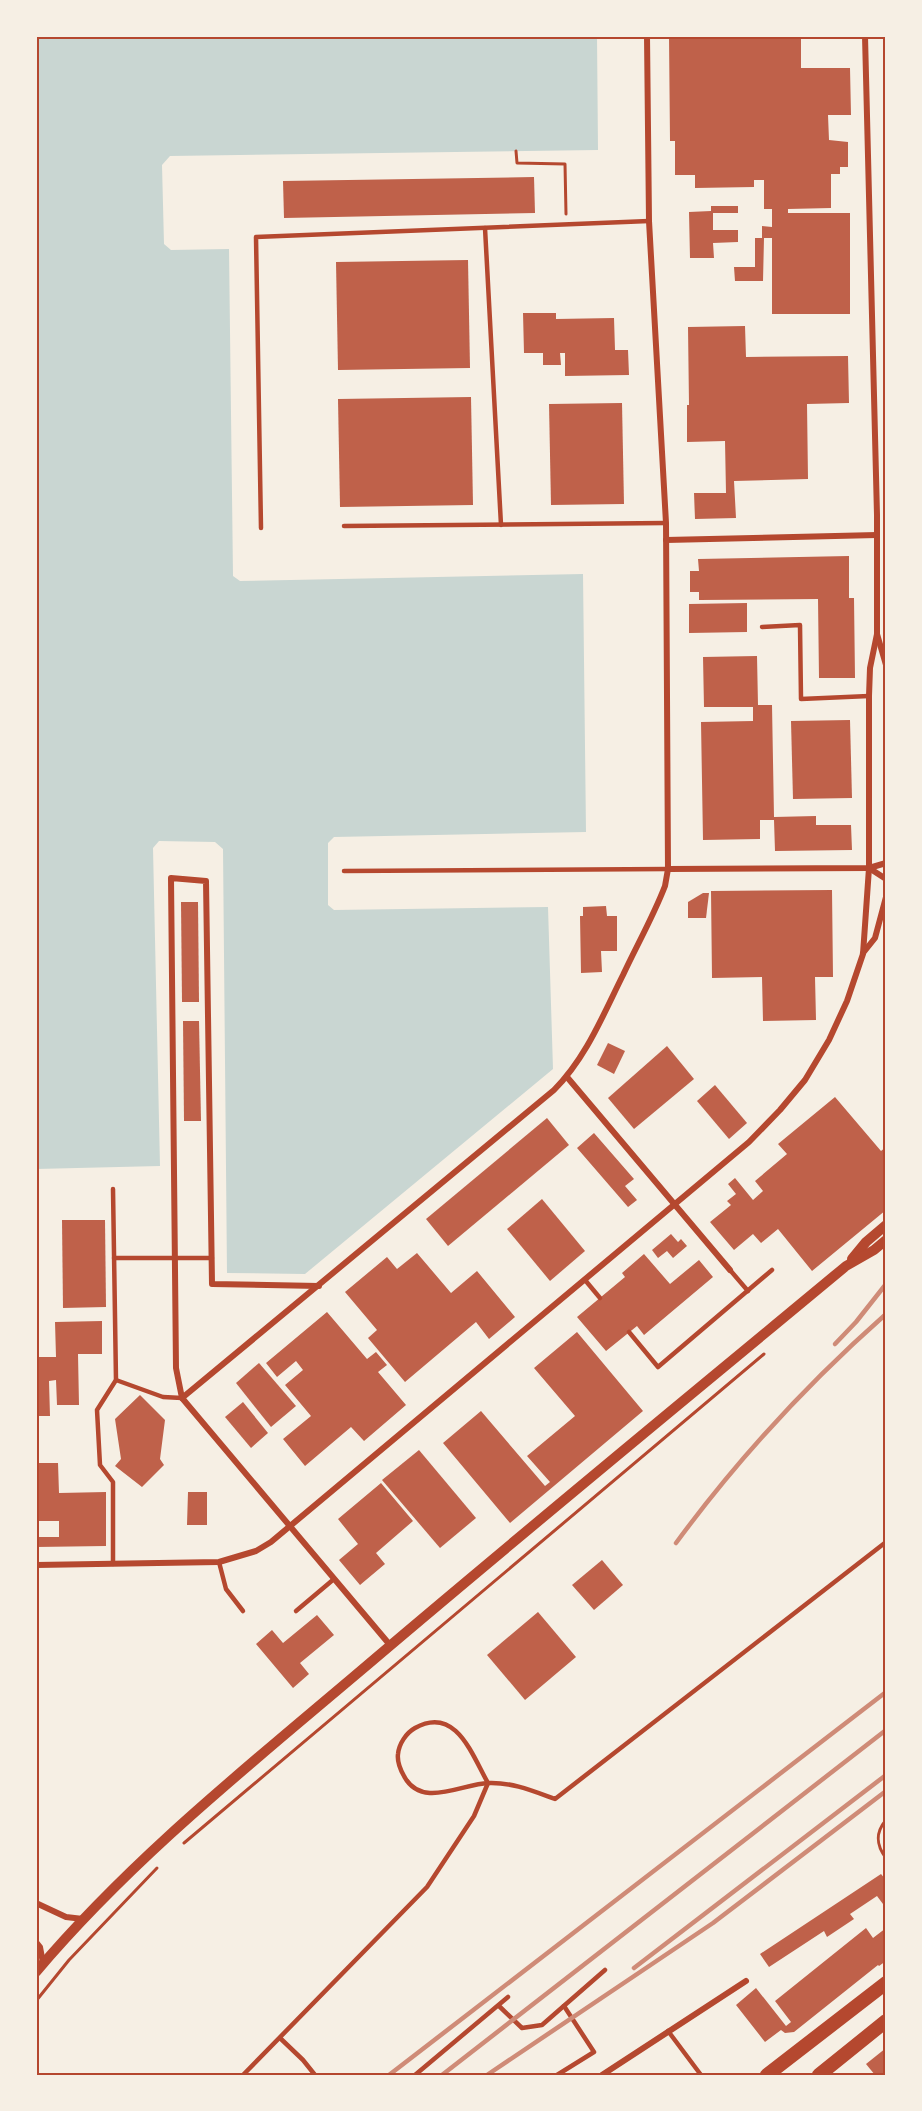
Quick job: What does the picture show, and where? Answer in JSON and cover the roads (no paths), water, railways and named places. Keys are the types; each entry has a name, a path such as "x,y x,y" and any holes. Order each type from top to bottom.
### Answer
{"main road":[{"path":"768,2075 886,1983"},
{"path":"821,2074 886,2021"}],"street":[{"path":"182,1398 567,1077 579,1061 665,886 668,869 666,523 650,221 647,36"},
{"path":"36,1565 219,1562 256,1551 271,1542 749,1142 805,1080 829,1040 847,1001 863,954 869,868 869,696 870,668 877,634 877,515 865,36"},
{"path":"877,515 886,515"},
{"path":"666,540 877,535"},
{"path":"877,634 886,665"},
{"path":"668,869 869,868 886,863"},
{"path":"869,868 886,879"},
{"path":"319,1286 212,1284 206,881 171,878 176,1368 182,1398 390,1645"},
{"path":"863,954 875,938 886,897"},
{"path":"567,1077 730,1270"},
{"path":"846,1266 866,1242 886,1225"},
{"path":"40,1968 131,1871 192,1814 390,1645 846,1266 874,1250 886,1240"},
{"path":"36,1903 66,1917 84,1920"},
{"path":"36,1942 40,1947 40,1968"},
{"path":"602,2075 746,1981"}],"lane":[{"path":"261,528 256,237 650,221"},
{"path":"485,228 501,525"},
{"path":"344,526 666,523"},
{"path":"762,627 800,625 801,699 869,696"},
{"path":"344,871 668,869"},
{"path":"113,1188 116,1380 97,1410 100,1465 113,1482 113,1564"},
{"path":"114,1258 212,1258"},
{"path":"730,1270 747,1291"},
{"path":"629,1332 658,1367 772,1270"},
{"path":"585,1281 600,1298"},
{"path":"116,1380 163,1397 182,1398"},
{"path":"488,1783 461,1735 451,1726 437,1722 423,1724 411,1730 402,1741 398,1755 400,1768 406,1780 417,1790 430,1794 488,1783 518,1785 555,1799 886,1542"},
{"path":"219,1562 226,1589 243,1611"},
{"path":"296,1611 334,1579"},
{"path":"243,2075 427,1887 474,1816 488,1783"},
{"path":"499,2006 522,2028 542,2025 605,1970"},
{"path":"415,2075 508,1997"},
{"path":"557,2075 594,2052 564,2006"},
{"path":"668,2031 701,2075"},
{"path":"280,2038 315,2075"}],"railway":[{"path":"835,1344 886,1284"},
{"path":"676,1543 699,1512 775,1423 829,1367 886,1314"},
{"path":"389,2075 886,1692"},
{"path":"442,2075 886,1730"},
{"path":"634,1968 886,1775"},
{"path":"487,2075 713,1923 886,1791"}]}
